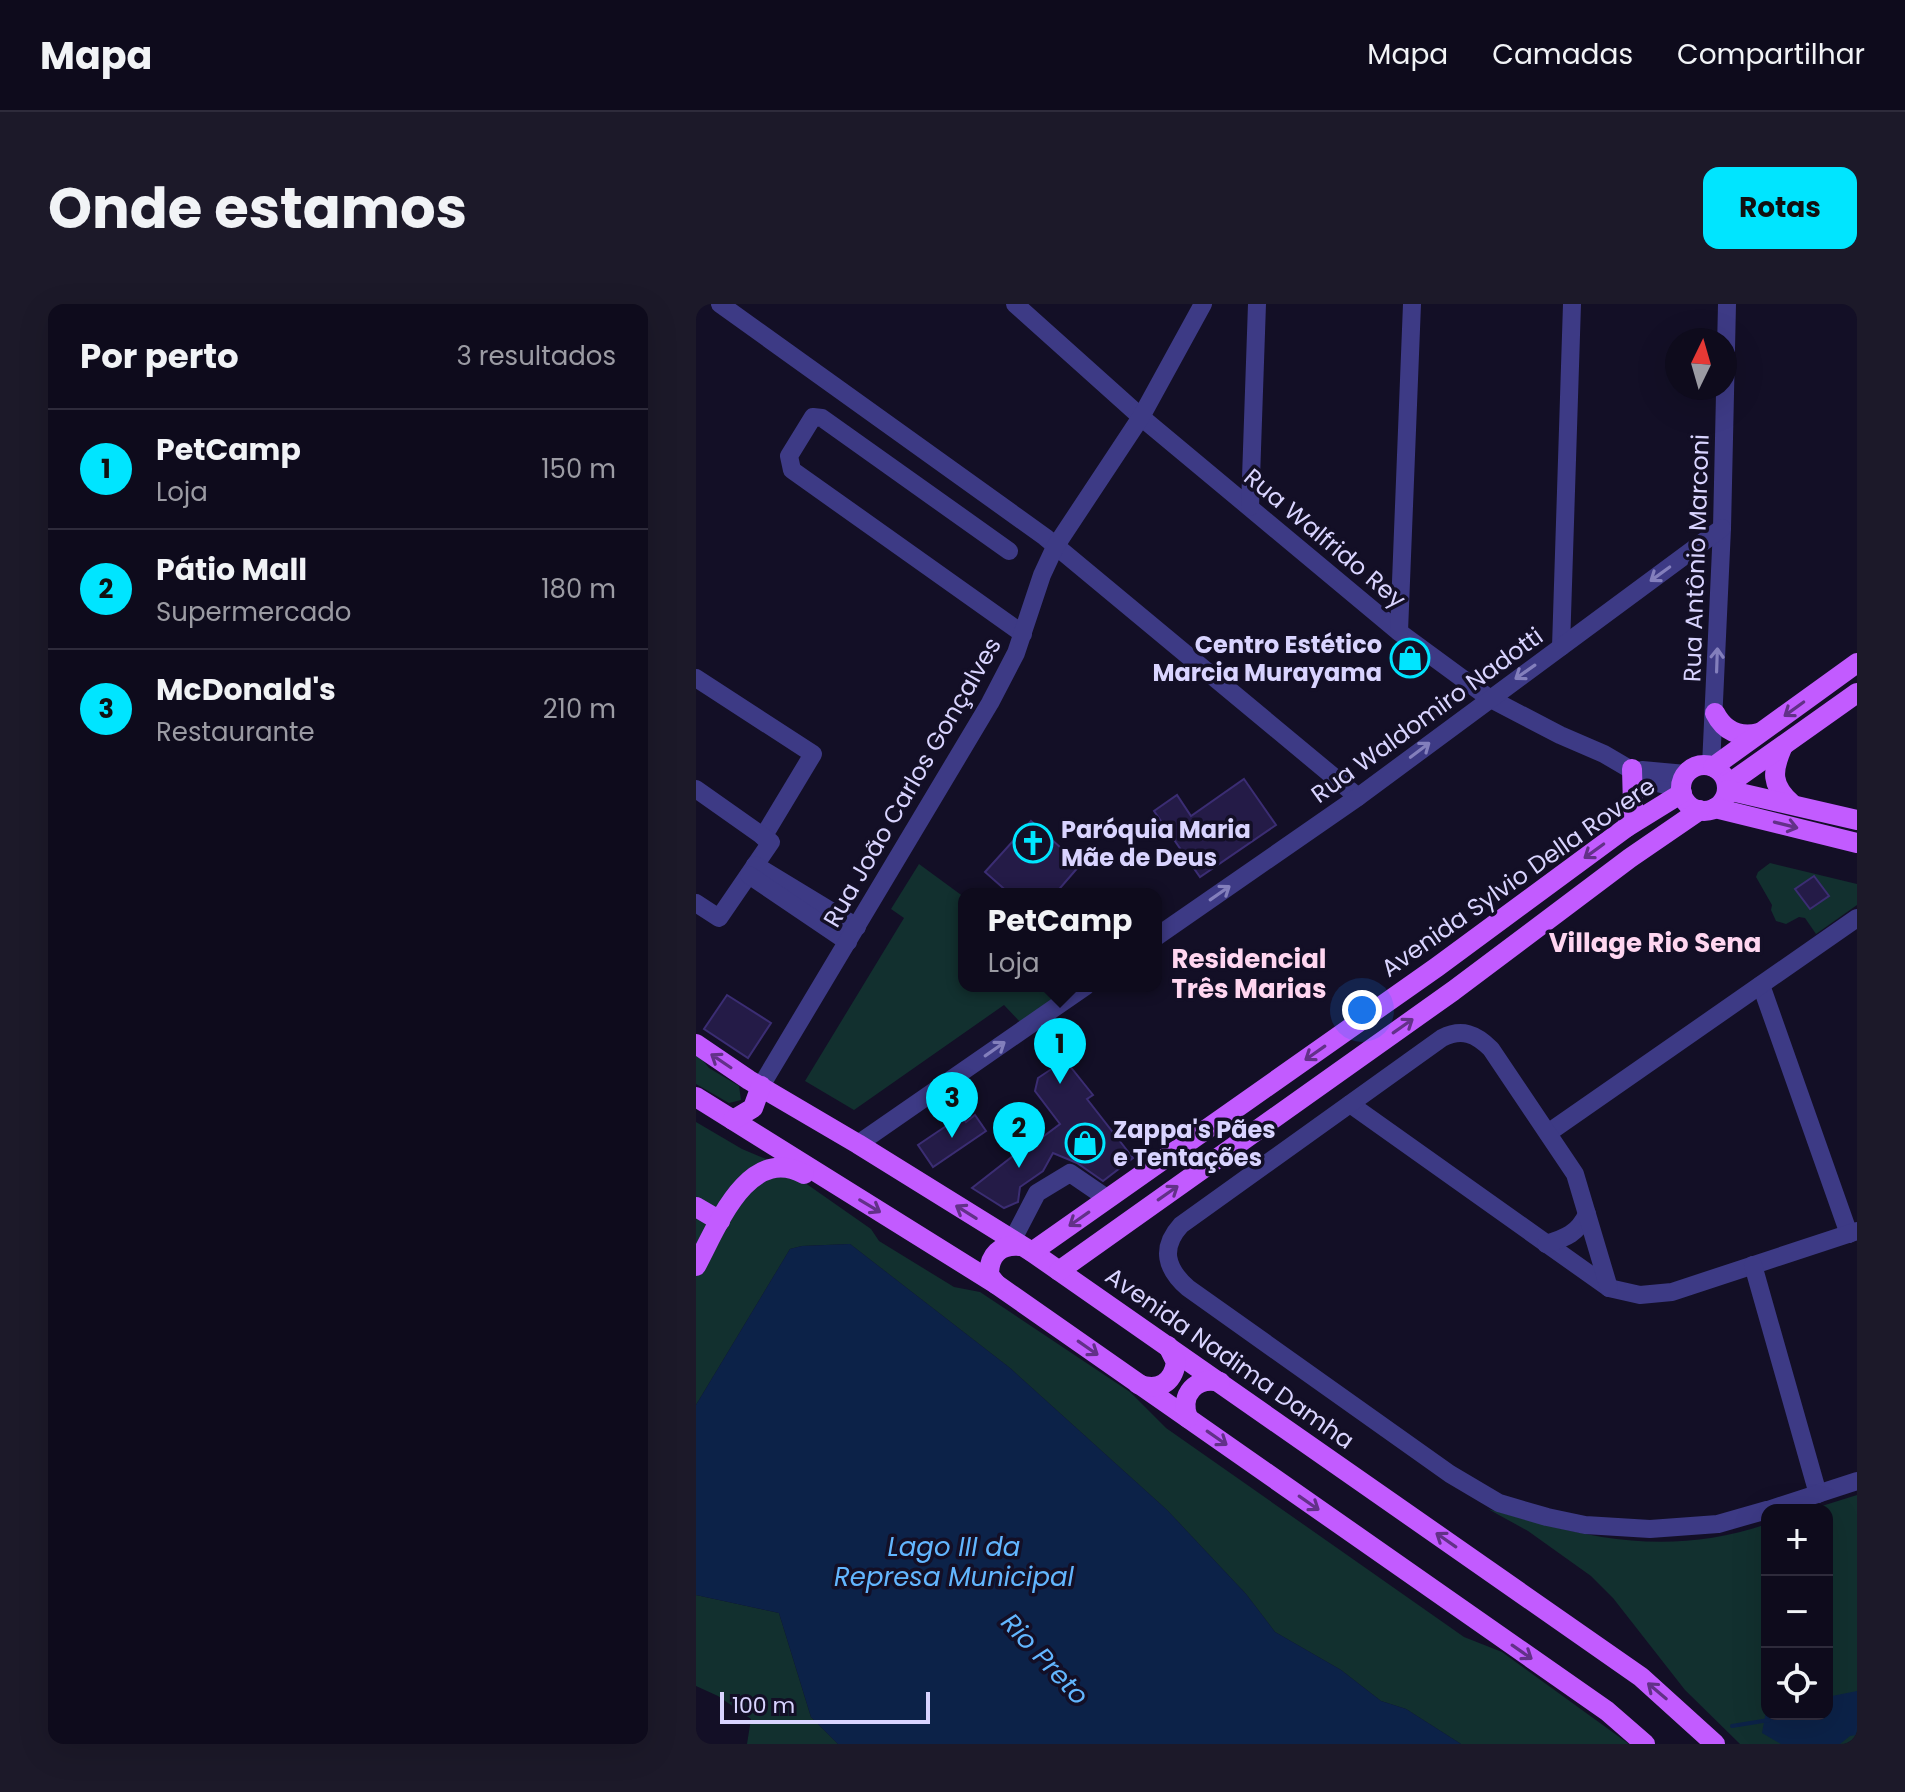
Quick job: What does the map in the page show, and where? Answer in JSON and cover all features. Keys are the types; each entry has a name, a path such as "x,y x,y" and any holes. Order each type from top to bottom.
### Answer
{"main road":[{"path":"1857,663 1712,766 1698,766 1683,785 1688,804 1857,843"},
{"path":"1727,787 1857,693"},
{"path":"1715,713 1720,723 1734,733 1759,733"},
{"path":"1782,748 1775,764 1774,781 1791,803"},
{"path":"1707,809 1724,799 1727,787 1723,775 1712,766"},
{"path":"1627,827 1633,806 1632,769"},
{"name":"Avenida Sylvio Della Rovere","path":"996,1284 989,1275 994,1254 1008,1246 1021,1247 1108,1199 1437,967 1683,785"},
{"path":"1727,787 1857,820"},
{"name":"Avenida Sylvio Della Rovere","path":"1059,1271 1453,991 1630,858 1707,809"},
{"path":"1437,967 1453,991"},
{"name":"Avenida Nadima Damha","path":"696,1044 760,1079 1059,1271 1641,1677 1715,1744"},
{"path":"733,1120 753,1108 759,1098 760,1079"},
{"path":"696,1097 996,1284 1607,1711 1645,1744"},
{"path":"696,1266 741,1189 769,1168 786,1167 841,1189"},
{"path":"1108,1199 1126,1223"},
{"path":"696,1207 720,1221"},
{"path":"1138,1384 1152,1388 1170,1379 1176,1362 1168,1346"},
{"path":"1188,1418 1185,1400 1192,1388 1202,1381 1220,1382"}],"street":[{"path":"720,304 1045,537 1358,797"},
{"name":"Rua Walfrido Rey","path":"1015,304 1141,417 1399,632 1489,698 1632,769 1683,785"},
{"name":"Rua João Carlos Gonçalves","path":"760,1079 853,934 990,703 1023,634 1042,575 1055,547 1141,417 1203,304"},
{"path":"1250,507 1257,304"},
{"path":"1399,632 1412,304"},
{"path":"1561,647 1572,304"},
{"name":"Rua Antônio Marconi","path":"1712,766 1727,304"},
{"path":"1009,551 822,418 813,417 789,456 792,470 1023,634"},
{"name":"Rua Waldomiro Nadotti","path":"1162,933 1358,797 1722,528"},
{"path":"696,678 813,754 763,837"},
{"path":"696,789 771,842 719,918 696,903"},
{"path":"752,870 853,934"},
{"path":"1548,1133 1857,918"},
{"path":"1350,1104 1609,1288 1640,1295 1672,1292 1853,1233 1761,985"},
{"path":"858,1144 1077,992"},
{"path":"1609,1288 1575,1174 1491,1049 1478,1036 1469,1033 1442,1038 1181,1225 1172,1235 1169,1260 1172,1272 1188,1288 1450,1474 1499,1503 1585,1525 1639,1529 1691,1528 1761,1512"},
{"path":"1021,1247 1037,1193 1070,1173 1108,1199"},
{"path":"1546,1244 1572,1236 1587,1214"},
{"path":"1753,1265 1818,1494"},
{"path":"1787,1504 1857,1481"}],"green space":[{"path":"1770,863 1857,884 1857,905 1816,934 1805,918 1799,917 1786,924 1776,921 1772,905 1756,877"},
{"path":"919,864 958,893 958,992 1068,992 1021,1023 1004,1005 854,1110 805,1081 904,918 891,909"},
{"path":"696,1052 709,1068 739,1086 741,1100 729,1103 696,1084"},
{"path":"696,1122 742,1149 778,1164 871,1229 879,1241 954,1287 980,1292 1130,1392 1166,1428 1464,1637 1502,1652 1629,1744 1461,1744 1406,1709 1381,1701 1341,1670 1275,1632 1246,1594 1167,1510 1010,1368 850,1244 790,1249 696,1405"},
{"path":"1857,1495 1857,1744 1740,1744 1685,1690 1613,1598 1591,1576 1528,1531 1488,1509 1559,1528 1627,1540 1694,1540 1761,1526 1761,1720 1833,1720 1833,1504 1828,1504"},
{"path":"696,1595 779,1613 811,1717 838,1744 747,1744 751,1719 718,1696 696,1686"}],"water":[{"name":"Lago III da Represa Municipal","path":"850,1244 1010,1368 1167,1510 1246,1594 1275,1632 1341,1670 1381,1701 1406,1709 1461,1744 838,1744 811,1717 779,1613 696,1595 696,1405 790,1249"},
{"path":"1857,1691 1857,1735 1840,1744 1781,1744 1762,1733 1764,1720 1833,1720 1833,1696"}],"building":[{"path":"1244,779 1276,825 1200,877 1154,811 1177,795 1191,816"},
{"name":"Paróquia Maria Mãe de Deus","path":"1031,821 1080,865 1060,888 1003,888 985,872"},
{"path":"1814,876 1829,896 1810,909 1795,889"},
{"path":"727,995 771,1023 748,1058 704,1029"},
{"path":"1065,1060 1093,1095 1087,1099 1133,1158 1103,1181 1077,1163 1053,1153 1043,1171 1020,1187 1018,1202 1004,1208 972,1188 1041,1134 1044,1136 1060,1124 1035,1091 1038,1078"},
{"path":"975,1115 986,1131 933,1167 918,1145 961,1116 966,1122"}],"waterway":[{"path":"1732,1726 1769,1720"}],"place":[{"name":"Centro Estético Marcia Murayama","path":"1410,658"},
{"name":"Paróquia Maria Mãe de Deus","path":"1033,843"},
{"name":"PetCamp","path":"1060,1084"},
{"name":"McDonald's","path":"952,1138"},
{"name":"Zappa's Pães e Tentações","path":"1085,1143"},
{"name":"Pátio Mall","path":"1019,1168"}],"district":[{"name":"Village Rio Sena","path":"1655,943"},
{"name":"Residencial Três Marias","path":"1249,974"}],"water label":[{"name":"Rio Preto","path":"1045,1659"}]}
